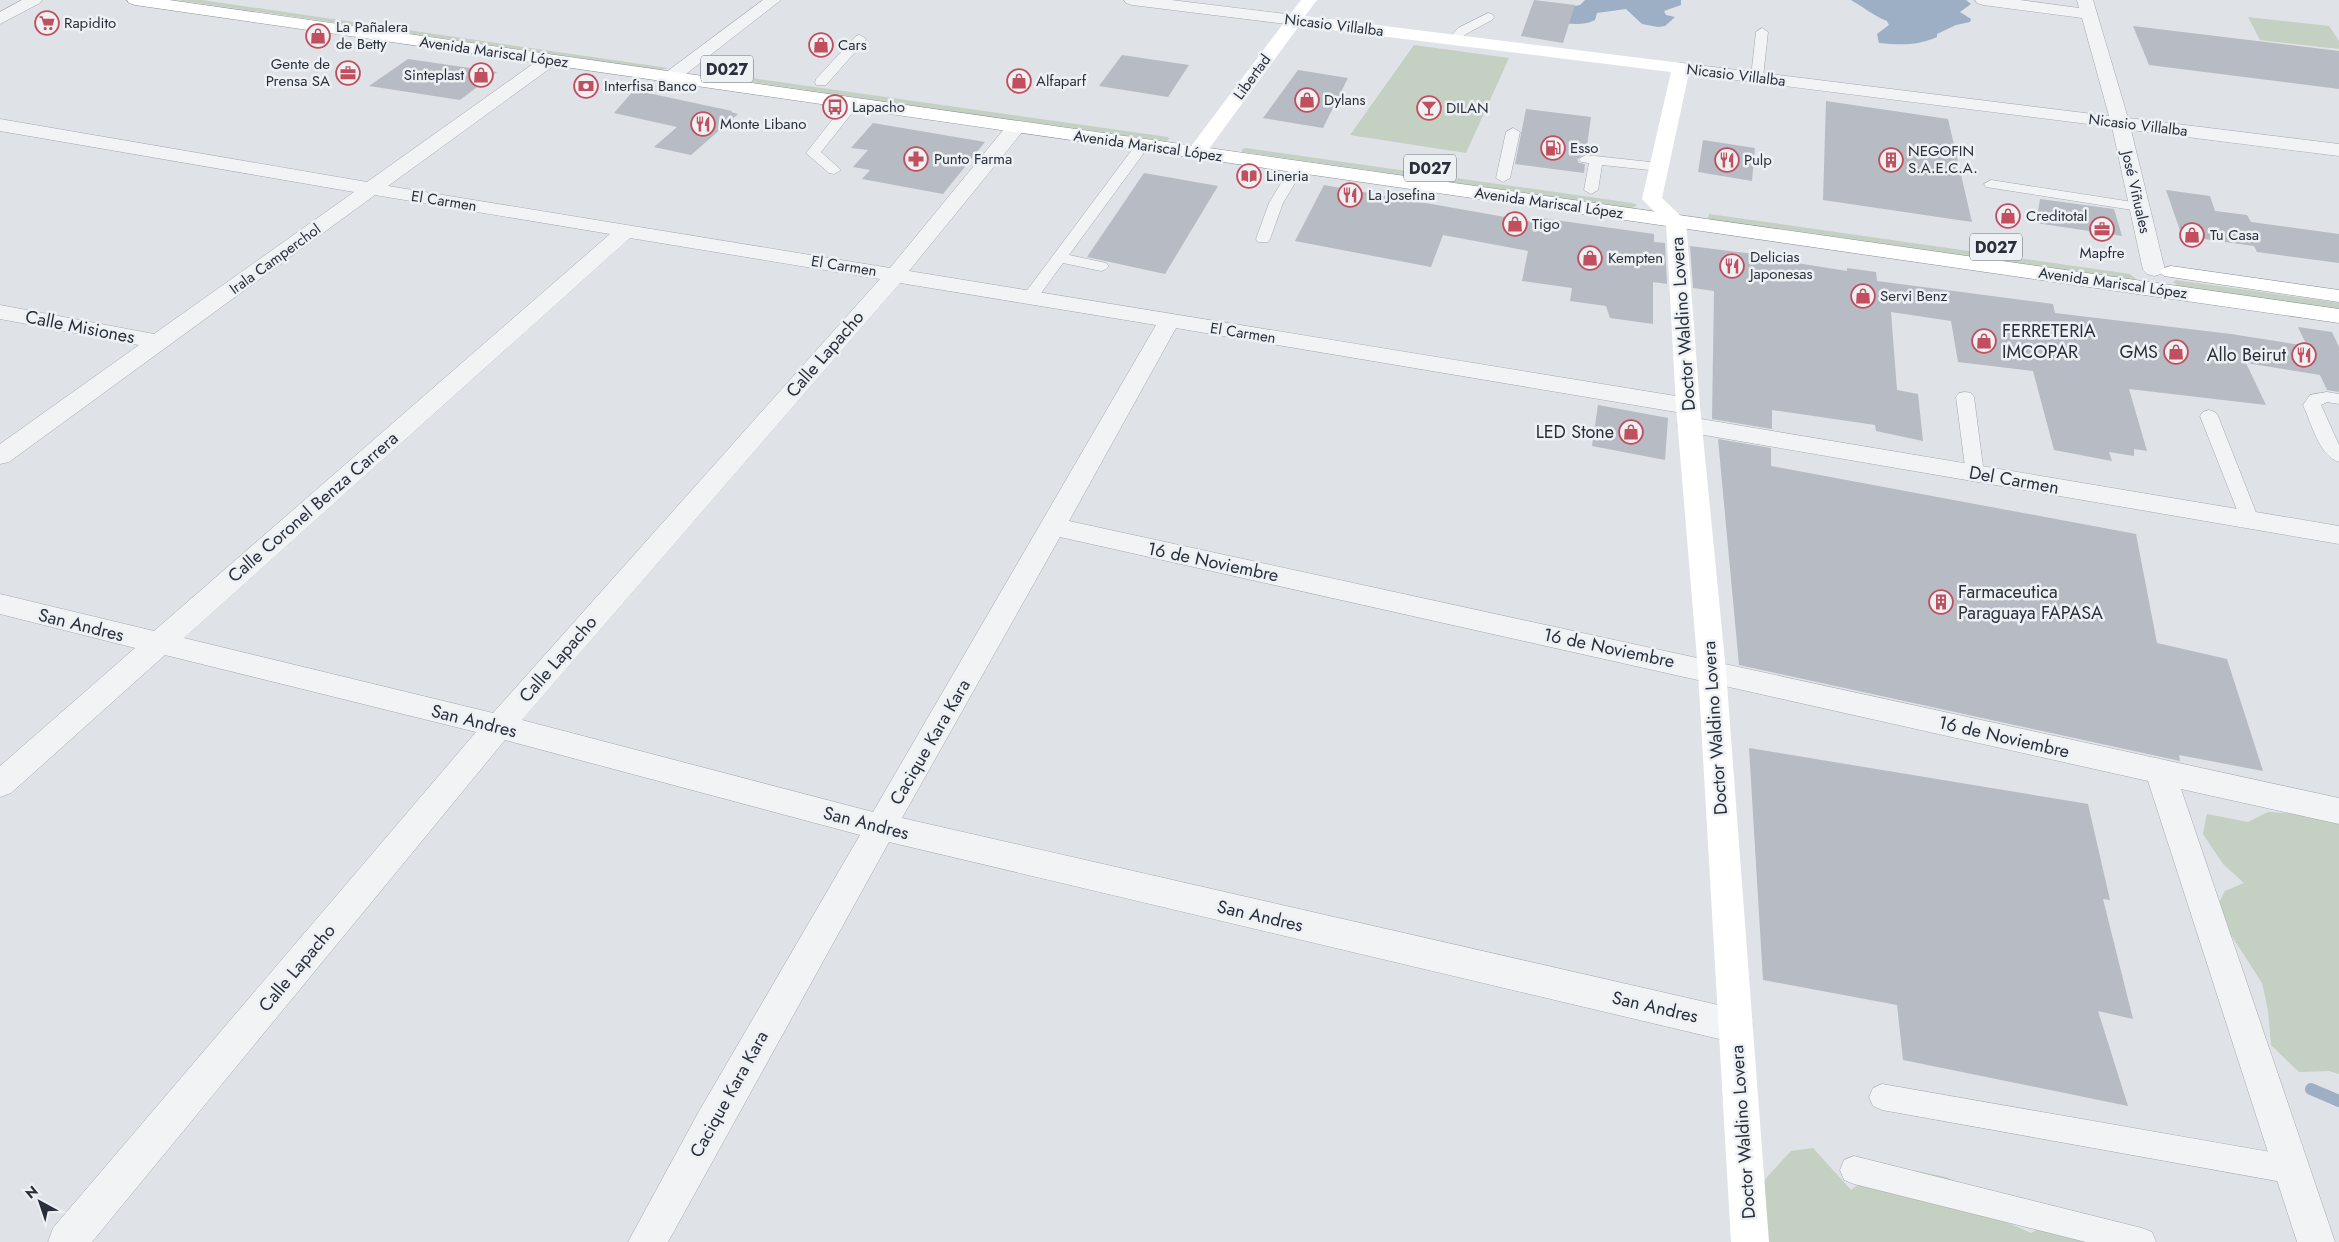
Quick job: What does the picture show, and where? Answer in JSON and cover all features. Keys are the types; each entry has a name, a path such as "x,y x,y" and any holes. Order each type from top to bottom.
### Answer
{"main road":[{"name":"Avenida Mariscal López","path":"135,0 155,1 1142,146 1674,219 2339,316"},
{"name":"Avenida Mariscal López","path":"246,0 927,97"},
{"name":"Libertad","path":"1196,153 1309,0"},
{"name":"Nicasio Villalba","path":"1294,20 1681,68"},
{"path":"1674,219 1638,197 1659,167 1681,68"},
{"name":"Avenida Mariscal López","path":"1189,134 2075,258"},
{"name":"Doctor Waldino Lovera","path":"1674,219 1688,416 1712,671 1750,1242"},
{"name":"Avenida Mariscal López","path":"2144,268 2339,296"}],"street":[{"path":"0,18 34,0"},
{"path":"671,77 773,0"},
{"name":"Nicasio Villalba","path":"1132,0 1294,20"},
{"path":"1983,0 2086,7"},
{"name":"José Viñuales","path":"2086,7 2120,122 2139,207 2144,268"},
{"name":"Irala Camperchol","path":"0,456 550,60"},
{"name":"Nicasio Villalba","path":"1681,68 2339,150"},
{"name":"El Carmen","path":"0,125 372,189 1030,297 1688,416"},
{"name":"Calle Lapacho","path":"85,1233 499,726 896,274 1016,127"},
{"name":"Calle Coronel Benza Carrera","path":"0,784 626,231"},
{"name":"Calle Misiones","path":"0,312 160,342"},
{"name":"Cacique Kara Kara","path":"647,1242 746,1061 1054,527 1169,321"},
{"name":"Del Carmen","path":"1688,416 1975,474 2339,535"},
{"name":"16 de Noviembre","path":"1054,527 2339,811"},
{"name":"San Andres","path":"0,604 157,644 499,726 881,827 1736,1026"},
{"path":"2160,772 2316,1242"}],"lane":[{"path":"1453,40 1462,30 1488,17"},
{"path":"1757,77 1762,32"},
{"path":"821,82 860,39"},
{"path":"834,170 814,152 853,103"},
{"path":"1504,178 1514,153 1513,132"},
{"path":"1030,297 1142,146"},
{"path":"1591,190 1591,160 1659,167"},
{"path":"1263,239 1276,203 1297,168"},
{"path":"1991,184 2139,207"},
{"path":"1058,258 1101,266"},
{"path":"1965,397 1975,474"},
{"path":"2339,399 2328,397 2316,400 2312,405 2332,449 2339,456"},
{"path":"2209,416 2250,520"},
{"path":"1882,1097 2293,1170"},
{"path":"1854,1170 2142,1242"}],"green space":[{"path":"177,0 202,0 668,68 662,70"},
{"path":"2248,17 2329,26 2339,41 2339,49 2260,40"},
{"name":"DILAN","path":"1414,45 1509,58 1466,153 1350,135"},
{"path":"716,73 1168,137 1169,139 1165,142 710,76"},
{"path":"1246,148 1637,205 1632,208 1242,152 1242,149"},
{"path":"1709,214 2130,274 2136,279 2132,280 1711,220 1708,218"},
{"path":"2176,280 2339,303 2339,309 2179,287 2173,282"},
{"path":"2268,812 2339,816 2339,1074 2329,1071 2299,1072 2271,1045 2268,1010 2262,983 2215,910 2225,891 2244,883 2223,864 2203,834 2207,814 2248,822"},
{"path":"1813,1148 1851,1190 1869,1176 1912,1170 1946,1177 1976,1193 1989,1214 2031,1233 2068,1212 2115,1242 1761,1242 1748,1217 1766,1178 1791,1151"}],"water":[{"path":"1585,0 1681,0 1681,5 1664,11 1666,15 1675,17 1665,26 1658,27 1642,24 1626,9 1597,13 1595,20 1581,24 1557,22 1559,9 1580,5"},
{"path":"1851,0 1966,0 1971,4 1960,12 1971,19 1970,22 1956,25 1937,34 1937,37 1922,42 1901,44 1879,43 1877,34 1889,25 1887,21"}],"building":[{"path":"1534,0 1575,5 1563,43 1521,36"},
{"path":"2133,26 2339,51 2339,89 2149,65"},
{"path":"1122,55 1189,65 1168,97 1099,86"},
{"path":"408,59 497,72 460,100 369,86"},
{"name":"Dylans","path":"1298,70 1348,78 1323,128 1263,118"},
{"path":"634,90 732,111 738,114 691,155 654,147 677,127 614,113"},
{"name":"NEGOFIN S.A.E.C.A.","path":"1826,101 1948,119 1972,222 1823,200"},
{"name":"Esso","path":"1526,109 1591,117 1586,153 1577,159 1579,163 1585,164 1584,173 1515,164"},
{"name":"Punto Farma","path":"873,123 985,142 943,194 862,179 870,170 853,167 868,150 851,148"},
{"name":"Pulp","path":"1703,140 1755,148 1752,181 1698,172"},
{"path":"1144,173 1218,186 1165,274 1087,257"},
{"path":"1324,185 1533,222 1534,217 1654,234 1654,242 1665,243 1667,284 1653,282 1653,324 1610,318 1606,306 1570,301 1572,288 1522,281 1528,251 1443,235 1431,267 1295,241"},
{"path":"2166,190 2210,196 2215,211 2247,215 2251,222 2339,234 2339,263 2257,252 2254,246 2182,236"},
{"path":"2040,199 2114,209 2122,236 2036,223"},
{"path":"1690,246 1770,256 1771,259 1847,271 1847,268 1876,272 1877,281 2053,304 2055,313 2231,334 2307,346 2298,327 2332,332 2339,347 2339,392 2327,390 2320,375 2246,363 2266,405 2129,389 2147,451 2134,449 2134,456 2109,452 2112,461 2054,450 2033,371 1958,362 1951,321 1891,312 1897,390 1918,394 1923,441 1876,431 1875,425 1772,410 1772,429 1712,419 1714,291 1693,288"},
{"name":"LED Stone","path":"1598,405 1668,418 1665,460 1592,446"},
{"name":"Farmaceutica Paraguaya FAPASA","path":"1718,439 1771,448 1771,466 2136,534 2157,643 2227,659 2263,771 2179,755 2180,761 1739,665"},
{"path":"1749,748 2088,804 2110,900 2103,899 2133,1019 2098,1011 2128,1106 1903,1060 1897,1005 1763,980"}],"waterway":[{"path":"2311,1089 2339,1101"}],"place":[{"name":"Rapidito","path":"47,23"},
{"name":"La Pañalera de Betty","path":"318,36"},
{"name":"Cars","path":"821,45"},
{"name":"Gente de Prensa SA","path":"348,73"},
{"name":"Sinteplast","path":"481,75"},
{"name":"Alfaparf","path":"1019,81"},
{"name":"Interfisa Banco","path":"586,86"},
{"name":"Dylans","path":"1307,100"},
{"name":"Lapacho","path":"835,107"},
{"name":"DILAN","path":"1429,108"},
{"name":"Monte Libano","path":"703,124"},
{"name":"Esso","path":"1553,148"},
{"name":"Punto Farma","path":"916,159"},
{"name":"Pulp","path":"1727,160"},
{"name":"NEGOFIN S.A.E.C.A.","path":"1891,160"},
{"name":"Lineria","path":"1249,176"},
{"name":"La Josefina","path":"1350,195"},
{"name":"Creditotal","path":"2008,216"},
{"name":"Tigo","path":"1515,224"},
{"name":"Mapfre","path":"2102,229"},
{"name":"Tu Casa","path":"2192,235"},
{"name":"Kempten","path":"1590,258"},
{"name":"Delicias Japonesas","path":"1732,266"},
{"name":"Servi Benz","path":"1863,296"},
{"name":"FERRETERIA IMCOPAR","path":"1984,341"},
{"name":"GMS","path":"2176,352"},
{"name":"Allo Beirut","path":"2304,355"},
{"name":"LED Stone","path":"1631,432"},
{"name":"Farmaceutica Paraguaya FAPASA","path":"1941,602"}]}
